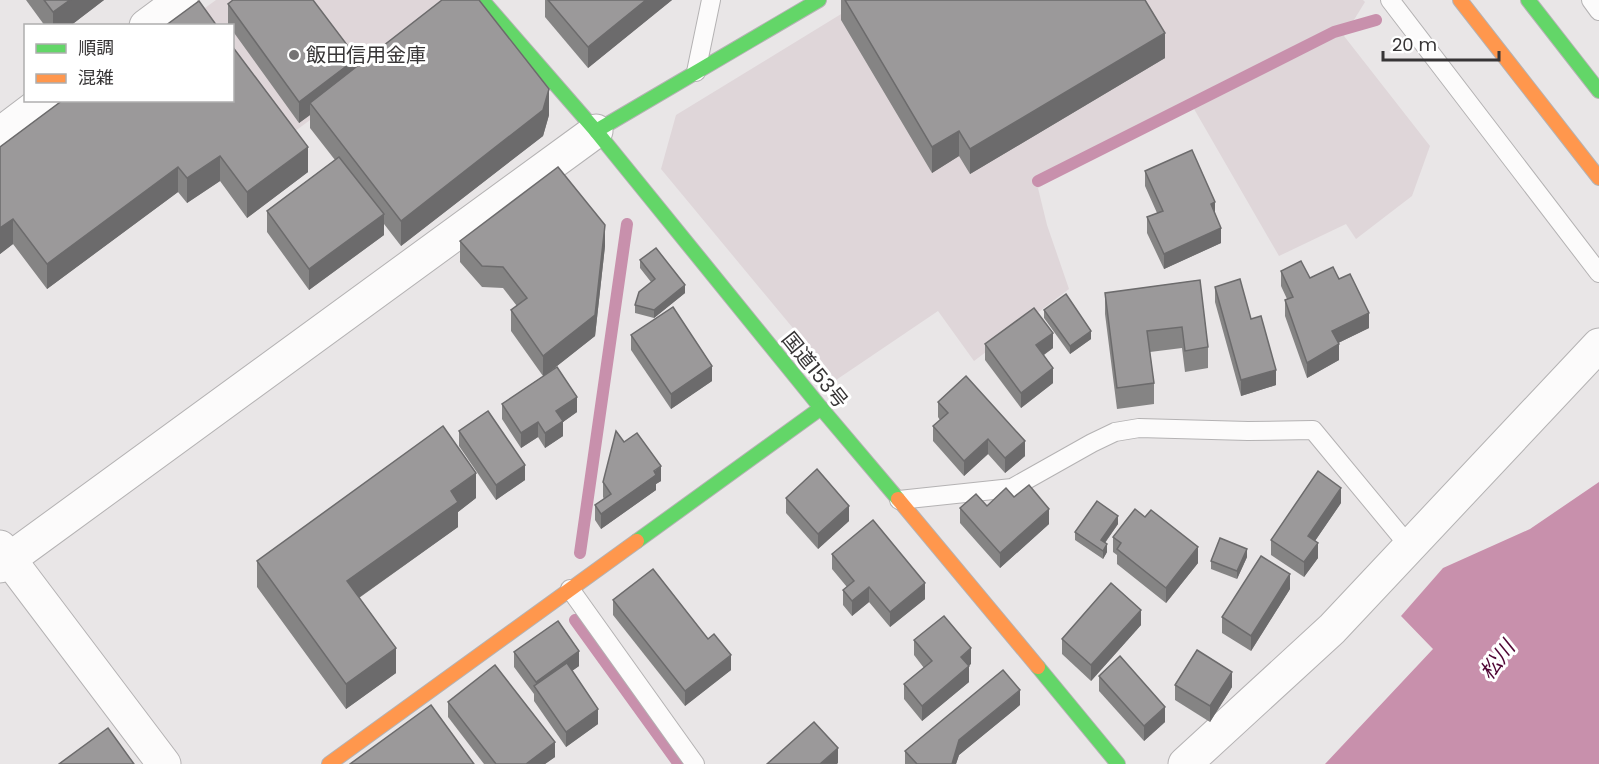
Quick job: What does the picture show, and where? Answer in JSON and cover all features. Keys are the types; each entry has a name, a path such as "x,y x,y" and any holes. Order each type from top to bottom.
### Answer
{"main road":[{"name":"国道153号","path":"482,0 596,131 821,408 1118,764"},
{"path":"596,131 819,0"},
{"path":"1460,0 1599,178"},
{"path":"1528,0 1599,91"},
{"path":"329,764 821,408"}],"street":[{"path":"149,24 181,0"},
{"path":"0,134 42,102"},
{"path":"164,764 3,557 596,131"},
{"path":"1185,764 1332,629 1599,345"}],"lane":[{"path":"696,72 711,0"},
{"path":"1390,0 1599,273"},
{"path":"1590,0 1599,11"},
{"path":"899,500 1012,488 1115,432 1139,428 1313,430 1409,546"},
{"path":"570,588 695,764"}],"shaded area":[{"path":"216,0 454,0 461,9 287,137 234,63 234,24 205,24 198,13"},
{"path":"864,0 1363,0 1365,2 1344,36 1430,146 1412,196 1356,239 1346,224 1279,256 1190,102 1038,188 1047,225 1069,289 974,361 938,311 836,380 661,169 676,115"}],"water":[{"name":"松川","path":"1599,482 1599,764 1325,764 1433,649 1401,616 1443,568 1530,529"}],"building":[{"path":"44,0 70,0 53,12"},
{"name":"飯田信用金庫","path":"233,0 313,0 357,58 299,102 228,4"},
{"path":"442,0 479,0 549,89 543,110 401,221 310,103"},
{"path":"548,0 646,0 588,47"},
{"path":"845,0 1145,0 1165,33 970,149 959,131 932,147"},
{"path":"199,1 216,24 168,24"},
{"path":"234,49 308,147 247,192 220,156 187,178 178,167 47,264 13,219 0,228 0,147 60,102 234,102"},
{"path":"1192,150 1215,202 1211,204 1221,228 1164,254 1147,217 1163,211 1145,171"},
{"path":"339,157 384,214 309,269 267,211"},
{"path":"558,167 605,225 595,315 543,356 511,310 527,298 503,267 482,266 460,241"},
{"path":"656,248 685,285 654,310 635,305 639,292 655,279 640,260"},
{"path":"1301,261 1310,278 1333,267 1339,279 1350,274 1369,313 1332,331 1339,344 1307,363 1285,300 1293,297 1281,271"},
{"path":"1240,279 1251,319 1261,316 1276,370 1241,380 1215,287"},
{"path":"1200,280 1208,347 1185,351 1182,327 1147,331 1154,383 1117,388 1105,293"},
{"path":"1066,294 1091,331 1070,346 1044,310"},
{"path":"673,307 712,366 671,394 631,335"},
{"path":"1034,308 1053,333 1036,345 1053,368 1021,393 985,344"},
{"path":"557,367 577,397 556,411 563,421 545,433 538,422 521,433 502,404"},
{"path":"966,376 1025,441 1005,458 988,439 964,461 933,426 948,413 938,402"},
{"path":"488,411 525,465 496,485 459,431"},
{"path":"443,426 476,473 451,491 458,502 347,581 396,648 346,684 257,561"},
{"path":"616,431 624,442 637,433 661,466 654,471 656,475 601,514 595,505 611,494 603,482"},
{"path":"817,469 849,506 818,534 786,498"},
{"path":"1318,471 1341,488 1308,536 1318,543 1304,562 1271,540"},
{"path":"1029,485 1049,509 1000,553 960,508 976,494 987,506 1006,488 1014,497"},
{"path":"1097,501 1118,516 1101,540 1107,544 1103,551 1075,532"},
{"path":"1135,509 1145,517 1151,510 1198,547 1166,588 1117,549 1121,543 1113,537"},
{"path":"873,520 925,583 890,612 869,587 852,601 843,590 854,581 832,554"},
{"path":"1220,538 1247,549 1237,571 1211,561"},
{"path":"1261,556 1290,574 1251,636 1222,617"},
{"path":"653,569 708,639 714,634 731,655 685,691 613,600"},
{"path":"1111,583 1141,610 1091,665 1062,639"},
{"path":"944,616 971,648 961,657 969,666 922,706 904,684 932,661 914,640"},
{"path":"558,621 579,651 536,682 514,652"},
{"path":"1197,650 1232,672 1210,706 1175,685"},
{"path":"1120,656 1165,707 1144,726 1099,676"},
{"path":"567,663 598,709 566,732 534,686"},
{"path":"495,665 555,742 526,764 496,764 448,702"},
{"path":"1003,670 1020,690 959,740 952,764 917,764 905,751"},
{"path":"431,705 474,764 350,764"},
{"path":"814,722 838,748 820,764 767,764"},
{"path":"108,728 134,764 59,764"}],"waterway":[{"path":"1038,181 1334,32 1376,20"},
{"path":"580,553 627,224"},
{"path":"575,620 679,764"}],"traffic: fast":[{"path":"482,0 596,131 898,499"},
{"path":"596,131 819,0"},
{"path":"1528,0 1599,91"},
{"path":"637,541 821,408"},
{"path":"1038,667 1118,764"}],"traffic: slow":[{"path":"1460,0 1599,178"},
{"path":"898,499 1038,667"},
{"path":"329,764 637,541"}],"place":[{"name":"飯田信用金庫","path":"294,55"}]}
